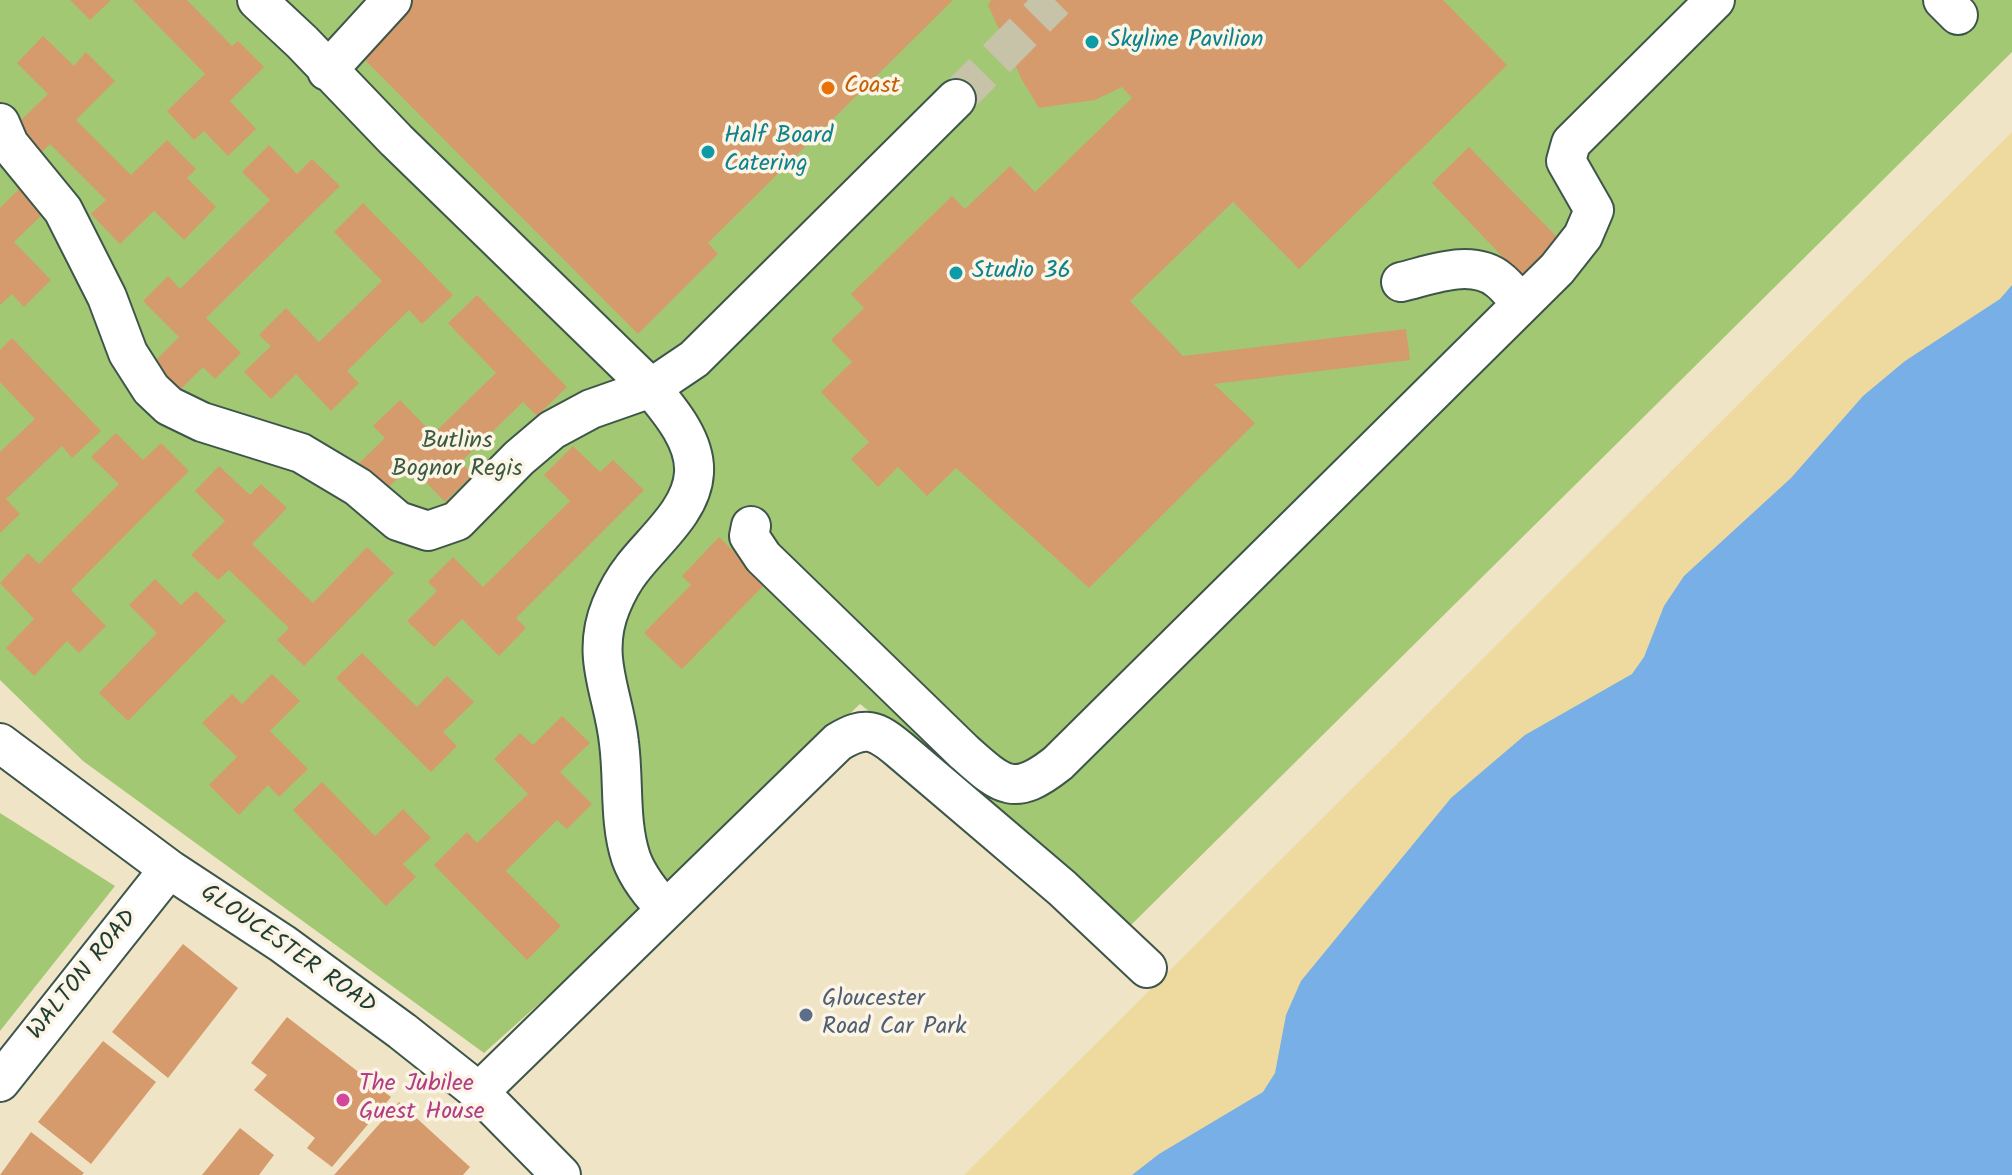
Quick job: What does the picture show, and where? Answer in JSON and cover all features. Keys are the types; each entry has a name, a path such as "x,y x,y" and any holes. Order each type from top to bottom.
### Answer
{"street":[{"path":"257,0 651,388 676,420 691,451 694,474 685,500 676,517 623,583 610,608 601,646 604,681 619,740 625,830 632,861 656,899 666,908"},
{"path":"327,71 392,0"},
{"path":"751,526 749,536 763,557 964,752 992,777 1011,785 1035,781 1058,763 1557,269 1583,236 1594,210 1566,161 1571,143 1715,0"},
{"path":"0,123 9,144 63,210 101,284 128,353 151,389 169,406 202,422 301,453 358,487 398,521 428,531 457,521 519,458 552,430 591,409 651,388 694,359 956,99"},
{"path":"1401,282 1443,272 1477,270 1500,280 1521,303"},
{"path":"479,1092 838,742 855,732 869,731 883,736 1039,868 1147,968"},
{"name":"GLOUCESTER ROAD","path":"0,743 169,869 283,944 479,1092 561,1175"},
{"name":"WALTON ROAD","path":"0,1082 169,869"}],"green space":[{"name":"Butlins Bognor Regis","path":"0,0 2012,0 2012,52 1128,928 1074,876 860,704 656,899 484,1053 83,761 0,680"},
{"path":"0,813 115,886 0,1031"}],"sand":[{"path":"2012,132 2012,664 1643,1175 964,1175"}],"water":[{"path":"2012,285 2012,1175 1132,1175 1159,1154 1263,1092 1275,1073 1286,1015 1301,981 1451,798 1525,735 1632,674 1644,657 1664,606 1684,576 1791,478 1863,396 1905,361 2000,299"}],"building":[{"path":"70,0 111,0 90,20"},
{"path":"133,0 187,0 232,46 238,41 264,67 230,101 256,129 228,156 204,131 194,140 167,111 205,74"},
{"path":"410,0 953,0 708,243 718,254 638,334 358,53"},
{"path":"991,0 1443,0 1507,65 1299,269 1233,202 1130,301 1183,356 1406,329 1410,360 1214,384 1255,423 1089,588 956,468 927,496 898,467 878,487 851,459 869,442 821,392 852,362 831,340 864,308 851,294 952,196 965,209 1010,166 1035,192 1132,98 1122,87 1095,100 1039,108 1022,80 988,5"},
{"path":"43,36 74,66 86,52 115,81 76,120 131,175 167,140 196,169 187,178 216,207 184,240 154,211 120,244 91,214 106,200 50,144 38,156 11,130 48,94 17,63"},
{"path":"269,145 297,174 312,159 340,186 206,318 241,353 215,379 203,367 174,396 147,369 179,337 143,301 168,276 180,289 270,200 242,172"},
{"path":"1469,147 1559,239 1521,276 1432,183"},
{"path":"21,187 45,212 14,242 51,280 24,307 12,294 0,305 0,208"},
{"path":"363,203 453,295 422,324 409,310 347,371 359,383 331,411 296,374 271,399 244,372 271,346 259,335 286,308 319,342 382,281 334,232"},
{"path":"477,295 567,387 537,416 523,402 461,462 473,475 445,502 410,466 385,491 358,464 385,438 373,426 400,400 433,434 496,373 448,323"},
{"path":"12,338 101,431 72,458 62,446 6,499 20,514 0,533 0,452 35,419 0,382 0,350"},
{"path":"116,433 143,460 161,443 189,471 71,590 106,626 79,653 67,641 34,676 6,648 34,619 0,583 28,553 39,564 119,484 91,457"},
{"path":"573,446 600,472 613,460 644,490 516,618 526,628 499,656 462,619 434,647 407,621 437,591 428,582 453,557 483,587 570,501 544,475"},
{"path":"219,466 250,495 261,484 287,508 252,544 313,603 367,547 394,573 304,666 277,640 289,628 229,570 218,580 191,555 225,521 195,491"},
{"path":"719,537 766,583 682,669 644,633 691,585 682,576"},
{"path":"155,579 181,605 196,591 226,621 128,721 99,693 157,633 129,605"},
{"path":"362,653 417,707 447,676 474,702 443,732 457,746 431,772 336,678"},
{"path":"272,674 300,701 270,731 308,769 279,797 268,785 239,815 209,785 237,757 202,723 232,694 242,704"},
{"path":"562,716 590,743 560,772 592,804 567,829 557,820 506,871 561,926 527,960 434,865 467,832 477,843 528,794 494,759 520,733 533,745"},
{"path":"322,782 375,836 403,809 431,838 403,864 416,877 386,906 293,810"},
{"path":"183,944 238,988 168,1078 112,1032"},
{"path":"287,1017 391,1097 332,1167 307,1148 315,1138 254,1090 267,1075 251,1063"},
{"path":"103,1041 156,1082 91,1164 38,1122"},
{"path":"399,1102 470,1167 463,1175 334,1175"},
{"path":"240,1128 274,1155 259,1175 202,1175"},
{"path":"31,1132 84,1173 0,1175"}],"tunnel":[{"path":"956,99 1055,0"}],"place":[{"name":"Skyline Pavilion","path":"1092,42"},
{"name":"Coast","path":"828,88"},
{"name":"Half Board Catering","path":"708,152"},
{"name":"Studio 36","path":"956,273"},
{"name":"Gloucester Road Car Park","path":"806,1015"},
{"name":"The Jubilee Guest House","path":"343,1100"}]}
